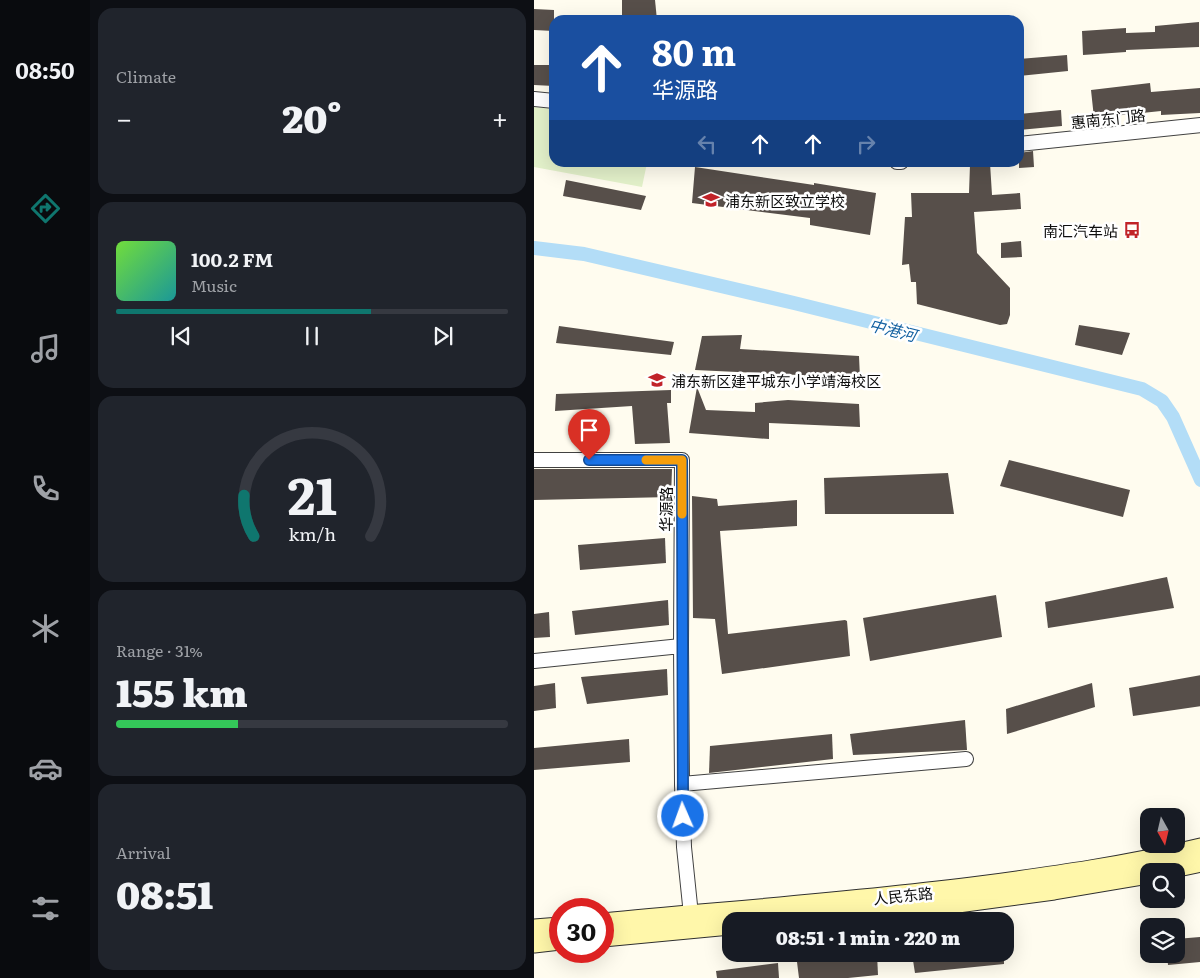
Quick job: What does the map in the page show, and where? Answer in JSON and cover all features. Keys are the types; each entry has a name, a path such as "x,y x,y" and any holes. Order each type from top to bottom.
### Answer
{"street":[{"path":"534,99 549,100"},
{"name":"惠南东门路","path":"1024,143 1200,125"},
{"name":"华源路","path":"534,460 682,460 681,646"},
{"path":"534,662 681,646 684,848 691,915"},
{"path":"682,784 966,759"},
{"name":"人民东路","path":"614,922 876,898 1033,879 1104,869 1200,848"},
{"path":"1185,865 1200,862"},
{"name":"人民东路","path":"866,912 950,904 1054,890 1140,876"},
{"path":"614,935 722,926"},
{"path":"534,929 549,928"},
{"path":"534,943 549,941"}],"green space":[{"path":"534,107 549,108 549,167 646,167 642,187 534,167"}],"building":[{"path":"622,0 655,0 656,15 622,15"},
{"path":"534,9 554,10 554,15 549,15 549,31 534,30"},
{"path":"1199,22 1199,47 1126,50 1126,52 1083,55 1082,31 1126,28 1126,33 1155,32 1155,26"},
{"path":"1067,55 1068,71 1024,75 1024,59"},
{"path":"534,65 549,65 549,86 534,85"},
{"path":"1150,83 1151,92 1201,88 1201,113 1161,115 1161,111 1094,118 1091,90"},
{"path":"1061,110 1062,126 1024,130 1024,114"},
{"path":"1033,151 1034,167 1019,168 1024,167 1024,152"},
{"path":"695,167 876,193 870,235 810,225 810,218 692,203"},
{"path":"970,167 990,167 992,195 1020,193 1021,209 974,212 977,253 1010,288 1010,315 1007,324 1000,325 917,304 916,282 911,282 909,264 902,265 905,217 912,217 911,193 969,193"},
{"path":"566,180 646,196 641,210 563,196"},
{"path":"1021,241 1022,257 1001,258 1001,243"},
{"path":"1079,325 1130,333 1122,355 1075,345"},
{"path":"559,326 674,342 671,355 556,343"},
{"path":"742,335 740,349 859,356 860,378 695,370 702,336"},
{"path":"697,387 706,410 755,412 755,403 788,400 859,404 860,427 769,423 769,439 689,433"},
{"path":"671,390 671,403 667,403 670,443 635,444 632,406 555,411 556,394"},
{"path":"1009,460 1130,490 1123,517 1000,486"},
{"path":"534,469 672,469 671,497 534,500"},
{"path":"948,473 954,514 825,514 824,478"},
{"path":"692,496 717,499 718,506 797,500 797,526 720,531 728,634 845,620 847,621 850,656 722,674 715,619 693,618"},
{"path":"665,538 666,563 580,570 578,545"},
{"path":"1167,577 1174,608 1048,628 1045,602"},
{"path":"996,595 1002,637 870,661 863,618"},
{"path":"668,600 669,625 575,635 572,611"},
{"path":"549,612 550,637 534,638 534,614"},
{"path":"667,669 668,695 587,704 581,677"},
{"path":"1201,675 1201,706 1133,716 1129,688"},
{"path":"555,683 556,708 534,711 534,686"},
{"path":"1092,683 1095,707 1007,734 1006,709"},
{"path":"965,720 967,750 853,755 850,734"},
{"path":"832,734 833,759 709,773 710,746"},
{"path":"629,739 630,762 534,770 534,748"},
{"path":"1201,937 1201,962 1168,965 1168,963 1185,963 1185,938"},
{"path":"797,962 877,962 878,975 848,978 799,978"},
{"path":"913,962 1004,962 1004,964 915,973"},
{"path":"778,963 779,978 717,978 716,971"}],"waterway":[{"name":"中港河","path":"534,248 584,254 794,303 1142,389 1162,401 1173,417 1201,480"}],"slow traffic":[{"path":"646,460 682,460 682,514"}],"place":[{"name":"浦东新区致立学校","path":"711,200"},
{"name":"南汇汽车站","path":"1132,230"},
{"name":"浦东新区建平城东小学靖海校区","path":"657,380"}],"route":[{"path":"589,460 682,460 681,685 683,816"}]}
